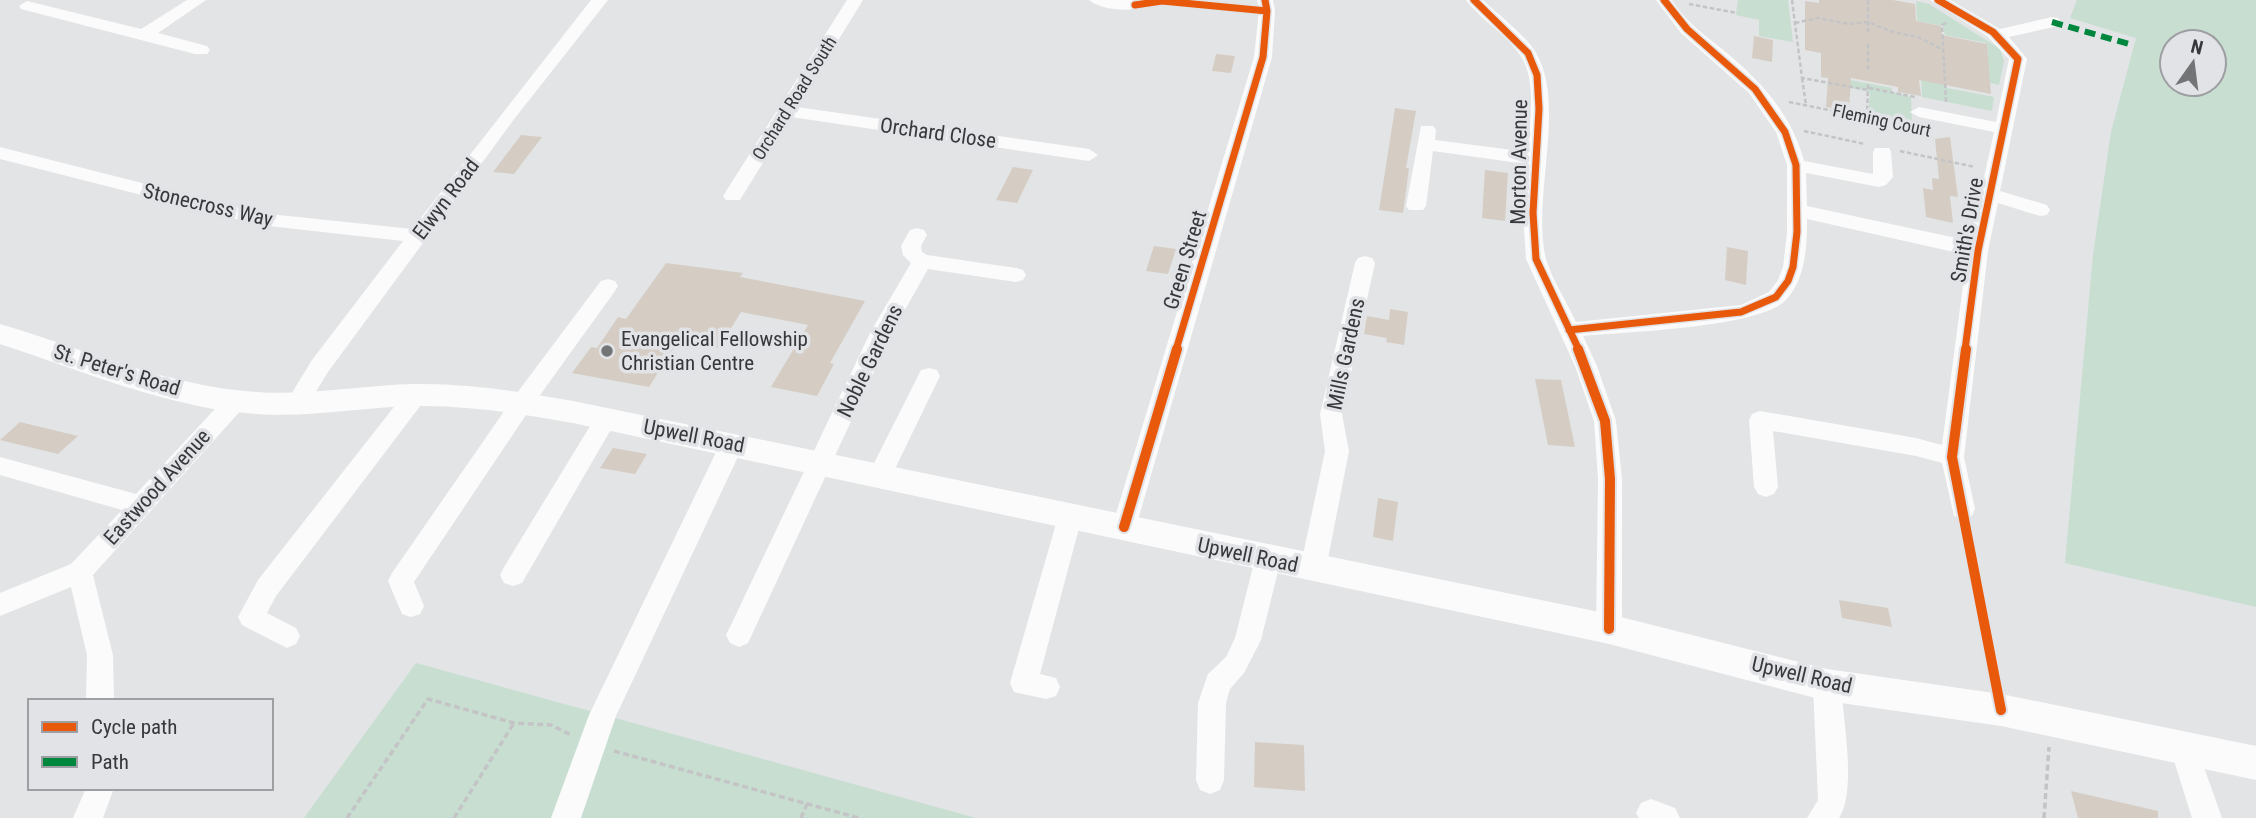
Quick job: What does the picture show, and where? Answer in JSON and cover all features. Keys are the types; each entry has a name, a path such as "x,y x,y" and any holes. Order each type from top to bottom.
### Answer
{"main road":[{"name":"St. Peter's Road","path":"0,334 186,392 235,402"},
{"name":"Upwell Road","path":"235,402 298,402 416,395 491,398 522,403 821,462 1313,569 1609,629 1730,658 1826,685 1896,693 2051,720 2256,763"}],"street":[{"path":"144,35 198,0"},
{"name":"Elwyn Road","path":"298,402 320,366 509,114 600,0"},
{"name":"Orchard Road South","path":"733,196 855,0"},
{"path":"1097,0 1135,5"},
{"name":"Green Street","path":"1124,527 1263,57 1267,11 1265,0"},
{"name":"Morton Avenue","path":"1474,0 1528,53 1537,75 1539,109 1534,159 1536,259 1569,330 1605,421 1610,479 1609,629"},
{"name":"Smith's Drive","path":"1938,0 2011,45 2018,59 1978,251 1952,457 1963,509"},
{"path":"1569,330 1741,312 1762,305 1780,293 1795,266 1796,165 1794,153 1782,127 1763,97 1730,64 1681,24 1665,2"},
{"path":"27,6 201,50"},
{"path":"1997,35 2052,22"},
{"name":"Orchard Close","path":"786,111 1089,155"},
{"path":"1920,120 2004,129"},
{"path":"1416,206 1426,137 1534,159"},
{"path":"1796,165 1879,181 1882,177 1882,152"},
{"name":"Stonecross Way","path":"0,153 249,217 419,236"},
{"path":"1990,194 2040,210"},
{"path":"1795,210 1954,243 1978,251"},
{"path":"917,235 911,246 913,255 922,261 1016,275"},
{"name":"Noble Gardens","path":"739,635 882,331 922,261"},
{"name":"Mills Gardens","path":"1313,569 1337,451 1331,414 1366,263"},
{"path":"411,606 401,580 522,403 608,286"},
{"path":"880,475 929,376"},
{"path":"287,636 251,617 267,588 416,395"},
{"name":"Eastwood Avenue","path":"0,605 79,572 235,402"},
{"path":"513,575 606,419"},
{"path":"1766,487 1760,420 1916,447 1952,457"},
{"path":"566,818 603,715 732,444"},
{"path":"0,466 139,505"},
{"path":"1046,687 1024,683 1070,517"},
{"path":"1210,780 1212,703 1218,683 1235,665 1248,640 1268,559"},
{"path":"79,572 100,655 100,699"},
{"path":"1822,818 1832,804 1833,774 1826,685"},
{"path":"2184,748 2207,818"},
{"path":"88,818 99,790"}],"path":[{"path":"1792,0 1806,105"},
{"path":"1868,0 1868,33"},
{"path":"1665,2 1694,4 1737,13"},
{"path":"1946,102 1942,25 1960,13"},
{"path":"1795,23 1818,18 1849,24 1868,22 1893,32 1918,37 1943,50"},
{"path":"1868,44 1868,71"},
{"path":"1802,78 1868,90"},
{"path":"1867,117 1868,82"},
{"path":"2044,818 2051,720"},
{"path":"454,818 514,723"},
{"path":"802,818 807,804"}],"green space":[{"path":"1738,0 1788,0 1793,42 1759,36 1759,20 1736,15"},
{"path":"2077,0 2256,0 2256,607 2065,563 2093,255 2111,132 2136,38 2070,18"},
{"path":"1916,1 1929,4 2000,49 2004,61 1999,85 1982,81 1979,55 1988,57 1987,43 1945,35 1943,26 1917,21"},
{"path":"1921,73 1945,78 1947,88 1994,97 1992,111 1922,97"},
{"path":"1845,79 1892,88 1892,92 1911,97 1912,124 1868,116 1870,92 1844,86"},
{"path":"416,663 976,818 304,818"}],"building":[{"path":"1819,0 1893,0 1915,4 1916,21 1941,26 1942,35 1987,44 1991,94 1919,80 1921,96 1898,92 1898,87 1851,78 1849,111 1826,107 1828,78 1821,77 1821,53 1805,50 1805,1 1819,3"},
{"path":"1754,36 1773,40 1772,62 1752,58"},
{"path":"1216,54 1235,56 1231,73 1212,71"},
{"path":"1395,108 1416,111 1406,168 1409,168 1403,213 1379,210"},
{"path":"521,135 542,137 514,174 493,172"},
{"path":"1950,137 1958,197 1950,196 1953,223 1926,217 1923,188 1933,190 1932,178 1939,179 1935,139"},
{"path":"1013,167 1033,170 1017,203 996,200"},
{"path":"1485,170 1508,173 1505,221 1482,218"},
{"path":"1154,246 1176,249 1168,274 1146,271"},
{"path":"1727,247 1748,251 1746,285 1725,280"},
{"path":"666,263 743,273 740,277 865,301 830,363 834,364 817,396 771,387 808,325 741,312 719,348 678,341 649,387 572,373 591,347 597,348 618,317 626,319"},
{"path":"1390,309 1408,312 1404,345 1386,342 1387,338 1364,334 1367,316 1389,320"},
{"path":"1535,379 1561,380 1575,447 1548,445"},
{"path":"20,422 78,436 58,454 0,440"},
{"path":"613,448 647,454 635,474 600,468"},
{"path":"1378,498 1398,502 1393,541 1373,537"},
{"path":"1839,600 1888,608 1892,627 1842,618"},
{"path":"1255,742 1304,745 1305,791 1254,787"},
{"path":"2071,791 2158,811 2158,818 2078,818"}],"marked path":[{"path":"2052,22 2129,44"}],"cycle path":[{"path":"1124,527 1263,57 1267,11 1265,0"},
{"path":"1474,0 1528,53 1537,75 1539,109 1533,213 1536,259 1586,366 1605,421 1610,479 1609,629"},
{"path":"1569,330 1741,312 1776,297 1788,281 1793,267 1797,232 1796,165 1785,132 1755,89 1687,29 1674,16 1664,0"},
{"path":"1938,0 1993,32 2018,59 1978,251 1952,457 2001,710"},
{"path":"1135,5 1162,1 1267,11"}],"place":[{"name":"Evangelical Fellowship Christian Centre","path":"607,351"}]}
